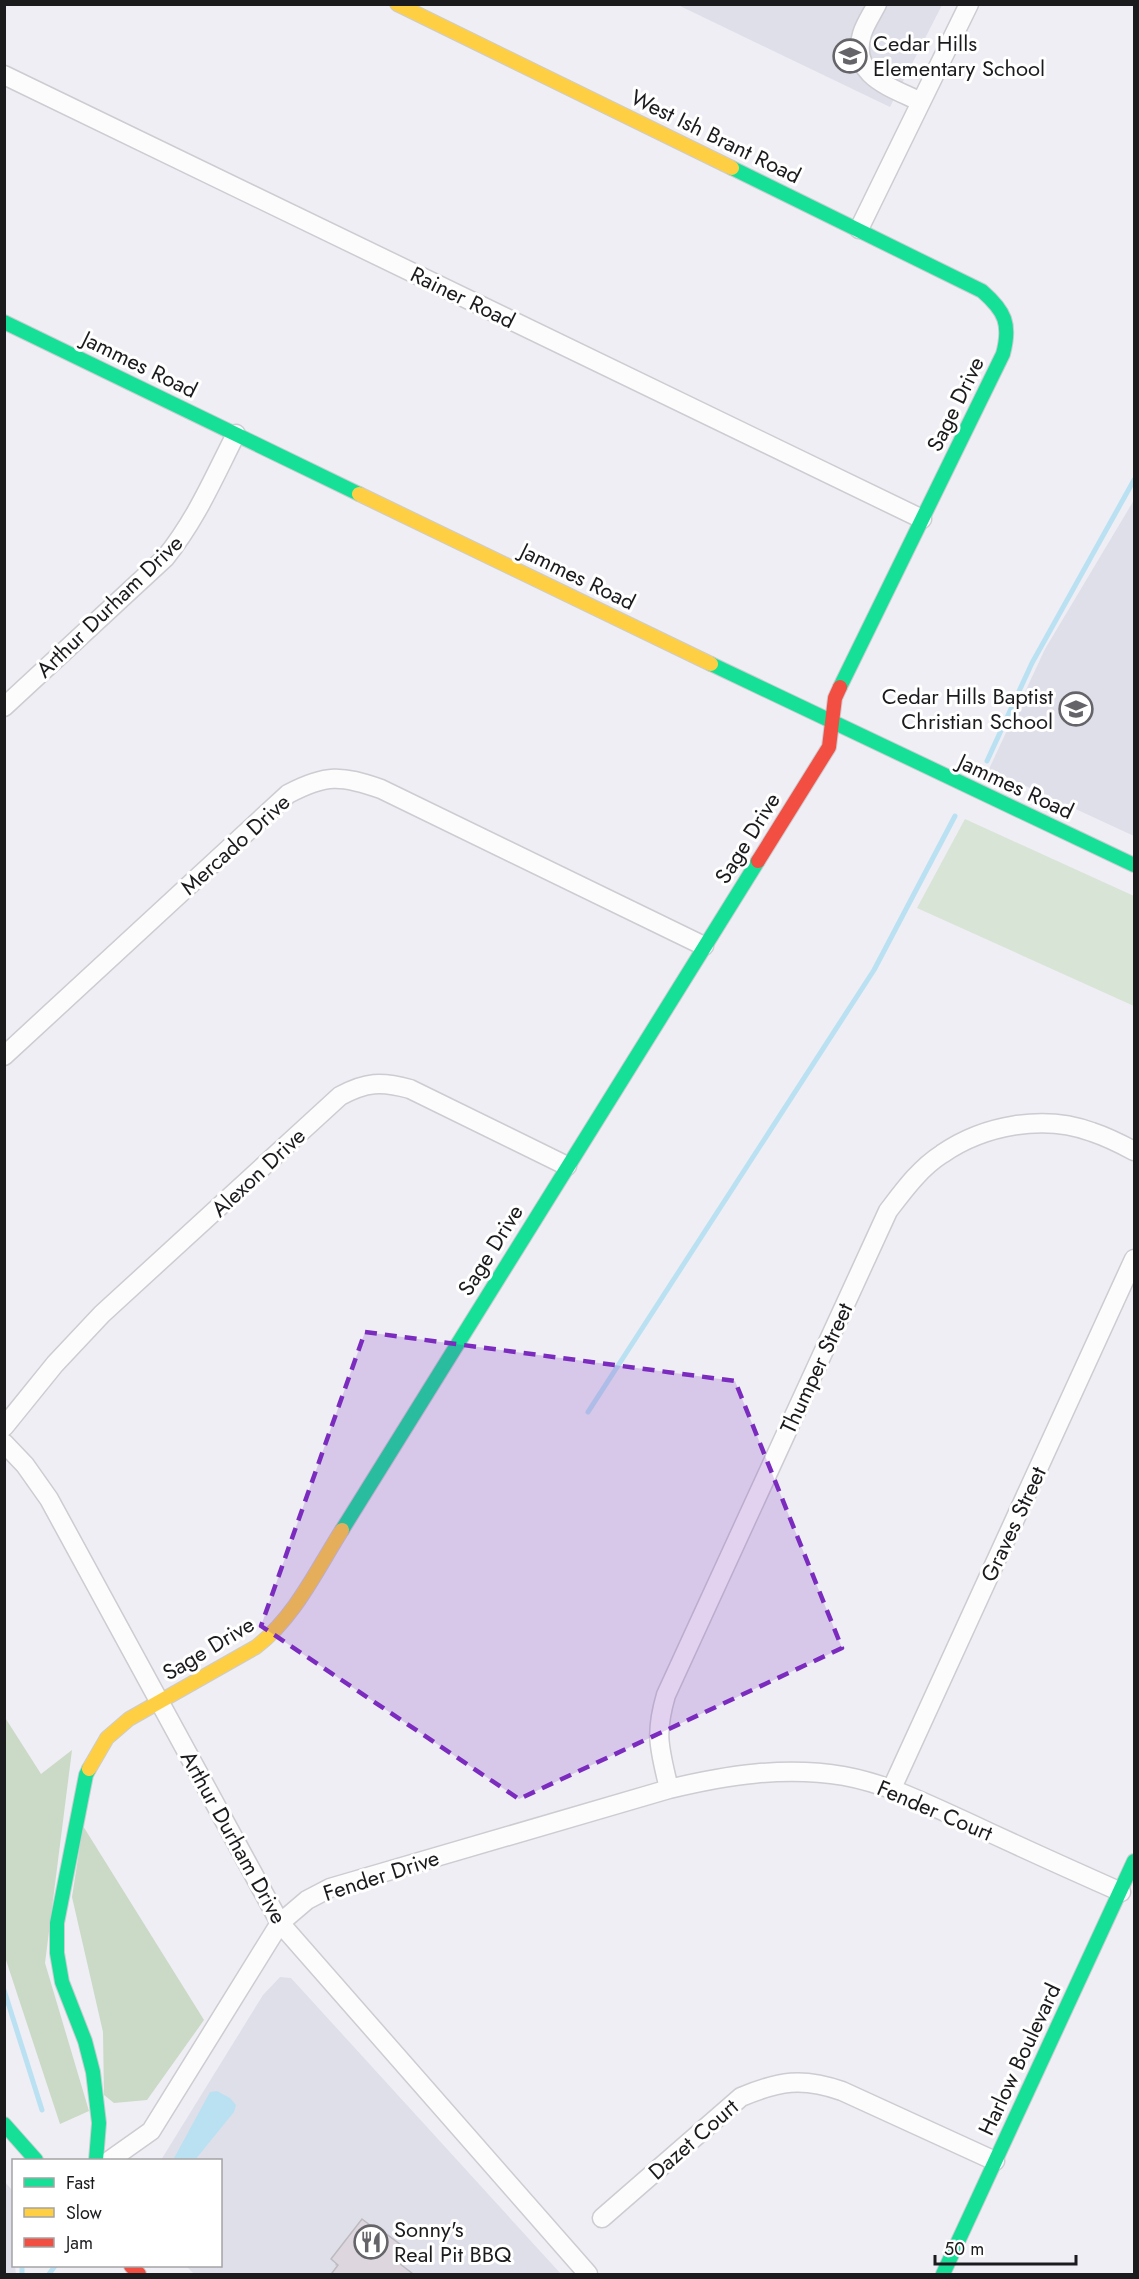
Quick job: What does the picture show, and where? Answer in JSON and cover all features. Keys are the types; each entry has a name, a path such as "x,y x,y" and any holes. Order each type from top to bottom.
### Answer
{"street":[{"name":"West Ish Brant Road","path":"397,4 982,291 998,304 1006,319"},
{"path":"876,4 862,33 859,52 865,69 878,81 921,102"},
{"path":"859,229 969,4"},
{"name":"Rainer Road","path":"4,75 922,519"},
{"name":"Sage Drive","path":"96,2159 99,2123 93,2072 85,2041 62,1982 57,1953 57,1923 86,1775 107,1738 129,1719 256,1647 274,1633 290,1614 829,747 835,698 1003,354 1009,337 1006,319"},
{"name":"Jammes Road","path":"4,322 832,723 1134,865"},
{"name":"Arthur Durham Drive","path":"4,707 165,558 195,516 236,434"},
{"name":"Mercado Drive","path":"4,1056 288,794 310,783 331,778 356,780 381,789 704,946"},
{"name":"Alexon Drive","path":"4,1427 55,1364 102,1314 340,1096 358,1087 390,1083 410,1089 567,1166"},
{"name":"Thumper Street","path":"669,1789 658,1743 658,1720 666,1695 888,1211 912,1180 941,1154 971,1138 1004,1127 1035,1123 1064,1125 1091,1131 1134,1151"},
{"name":"Graves Street","path":"892,1788 1134,1259"},
{"name":"Arthur Durham Drive","path":"4,1443 25,1465 49,1499 280,1923 588,2274"},
{"name":"Fender Court","path":"669,1789 705,1780 745,1774 792,1771 844,1776 892,1788 1120,1892"},
{"name":"Fender Drive","path":"111,2159 151,2131 280,1923 307,1900 330,1888 669,1789"},
{"name":"Harlow Boulevard","path":"943,2274 1134,1861"},
{"name":"Dazet Court","path":"602,2218 741,2097 765,2087 788,2082 819,2083 842,2091 995,2161"},
{"path":"4,2124 35,2159"}],"highlighted area":[{"path":"365,1332 735,1381 842,1648 519,1799 261,1626"}],"shaded area":[{"name":"Cedar Hills Elementary School","path":"678,5 942,5 890,107"},
{"name":"Cedar Hills Baptist Christian School","path":"1134,500 1134,836 989,769 1045,649"},
{"path":"280,1977 291,1978 561,2274 194,2274 187,2267 222,2267 222,2159 162,2159 263,1995"},
{"path":"4,2181 12,2190 12,2267 15,2267 16,2274 5,2274"}],"green space":[{"path":"965,819 1134,896 1134,1006 917,908"},
{"path":"4,1716 41,1774 72,1750 45,1963 89,2111 60,2124 5,1957"},
{"path":"83,1826 204,2020 147,2100 114,2103 104,2095 103,2032 72,1897"}],"water":[{"path":"217,2091 230,2098 236,2105 234,2112 196,2159 174,2159 210,2092"}],"building":[{"name":"Sonny's Real Pit BBQ","path":"362,2219 405,2248 395,2260 413,2274 332,2273 338,2265 331,2259"}],"waterway":[{"path":"987,761 1032,663 1134,480"},
{"path":"588,1412 874,970 955,816"},
{"path":"4,1990 42,2110"},
{"path":"22,2267 22,2274"},
{"path":"49,2274 54,2267"}],"traffic: fast":[{"path":"732,168 982,291 1001,312 1006,326 1003,354 840,687"},
{"path":"4,322 359,494"},
{"path":"711,664 1134,865"},
{"path":"342,1530 758,861"},
{"path":"89,1769 57,1923 57,1953 62,1982 85,2041 93,2072 99,2123 96,2159"},
{"path":"943,2274 1134,1861"},
{"path":"4,2124 35,2159"}],"traffic: slow":[{"path":"397,4 732,168"},
{"path":"359,494 711,664"},
{"path":"89,1769 107,1738 129,1719 256,1647 270,1635 304,1593 342,1530"}],"traffic: jam":[{"path":"758,861 829,747 835,698 840,687"},
{"path":"132,2267 139,2274"}],"place":[{"name":"Cedar Hills Elementary School","path":"850,56"},
{"name":"Cedar Hills Baptist Christian School","path":"1076,709"},
{"name":"Sonny's Real Pit BBQ","path":"371,2242"}]}
